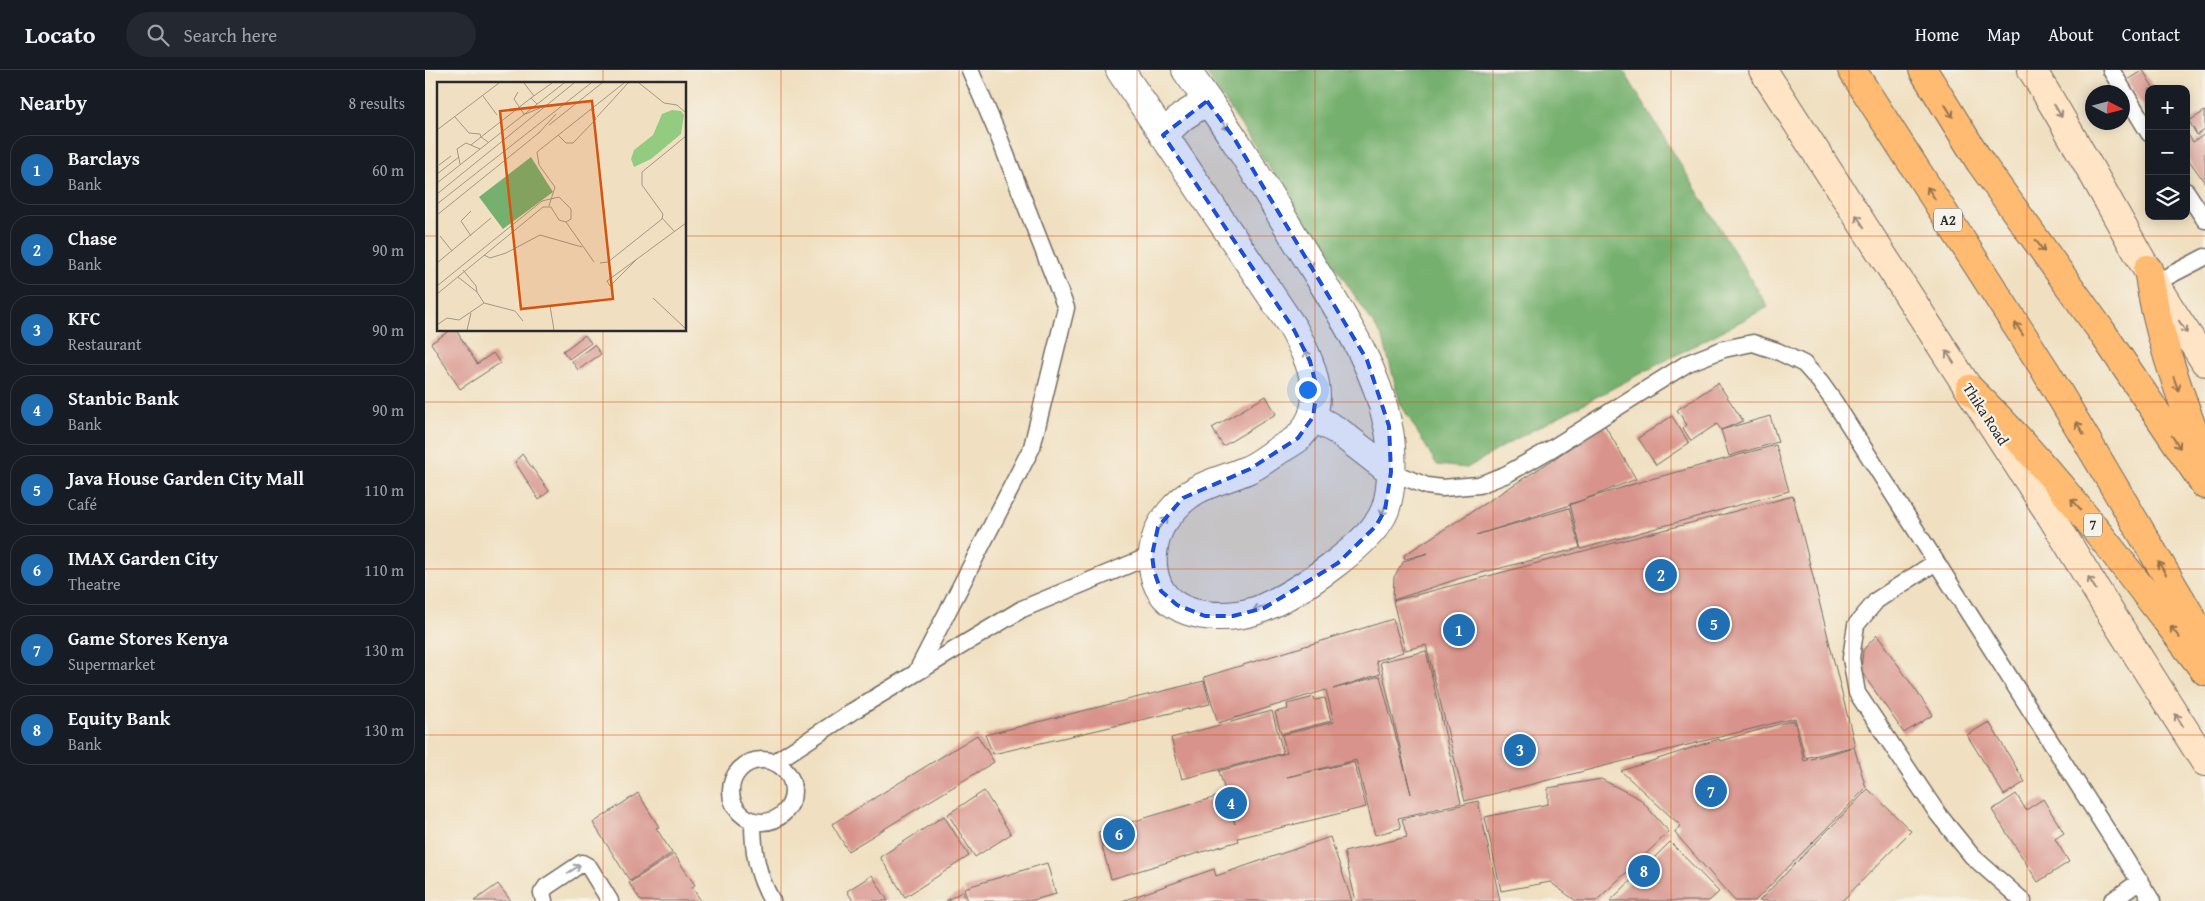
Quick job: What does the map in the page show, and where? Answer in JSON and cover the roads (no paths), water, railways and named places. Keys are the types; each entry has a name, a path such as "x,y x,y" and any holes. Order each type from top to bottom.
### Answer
{"highway":[{"name":"A2","path":"1852,70 2045,370 2205,640"},
{"path":"1923,70 1981,162 2100,329 2205,485"},
{"path":"2152,276 2153,305 2168,360 2205,463"},
{"name":"7","path":"1969,389 2007,425 2083,512 2205,671"}],"main road":[{"name":"Thika Road","path":"1763,70 1969,389 2205,762"},
{"path":"2032,70 2061,116 2066,129 2096,177 2152,276 2205,362"}],"street":[{"path":"1120,70 1282,312 1310,361 1317,390 1313,417 1298,438 1250,469 1204,485 1183,498 1158,527 1152,555 1154,571 1161,591 1177,605 1205,616 1233,616 1263,608 1338,563 1376,526 1385,510 1391,472 1389,426 1367,360 1234,138 1186,70"},
{"path":"1163,135 1182,117 1207,100"},
{"path":"1313,417 1338,431 1391,472"}],"lane":[{"path":"916,673 1032,447 1066,308 999,136 970,70"},
{"path":"2111,70 2147,130"},
{"path":"2190,197 2205,220"},
{"path":"2152,276 2205,257"},
{"path":"1391,472 1427,486 1442,488 1479,485 1507,474 1551,449 1688,363 1724,349 1753,343 1777,350 1804,364 1821,382 2152,901"},
{"path":"775,762 1022,609 1152,555"},
{"path":"1937,562 1877,600 1856,625 1851,658 1857,693 1938,814 1972,856 2023,901"},
{"path":"765,759 775,762 784,768 790,776 793,792 790,807 783,815 774,821 753,822 736,810 730,790 737,771 745,764 765,759"},
{"path":"753,822 756,865 763,886 772,901"},
{"path":"544,901 542,893 546,887 583,863 589,867 610,901"},
{"path":"2112,901 2140,882"}],"place":[{"name":"Chase","path":"1661,575"},
{"name":"Java House Garden City Mall","path":"1714,624"},
{"name":"Barclays","path":"1459,630"},
{"name":"KFC","path":"1520,750"},
{"name":"Game Stores Kenya","path":"1711,791"},
{"name":"Stanbic Bank","path":"1231,803"},
{"name":"IMAX Garden City","path":"1119,834"},
{"name":"Equity Bank","path":"1644,871"}]}
